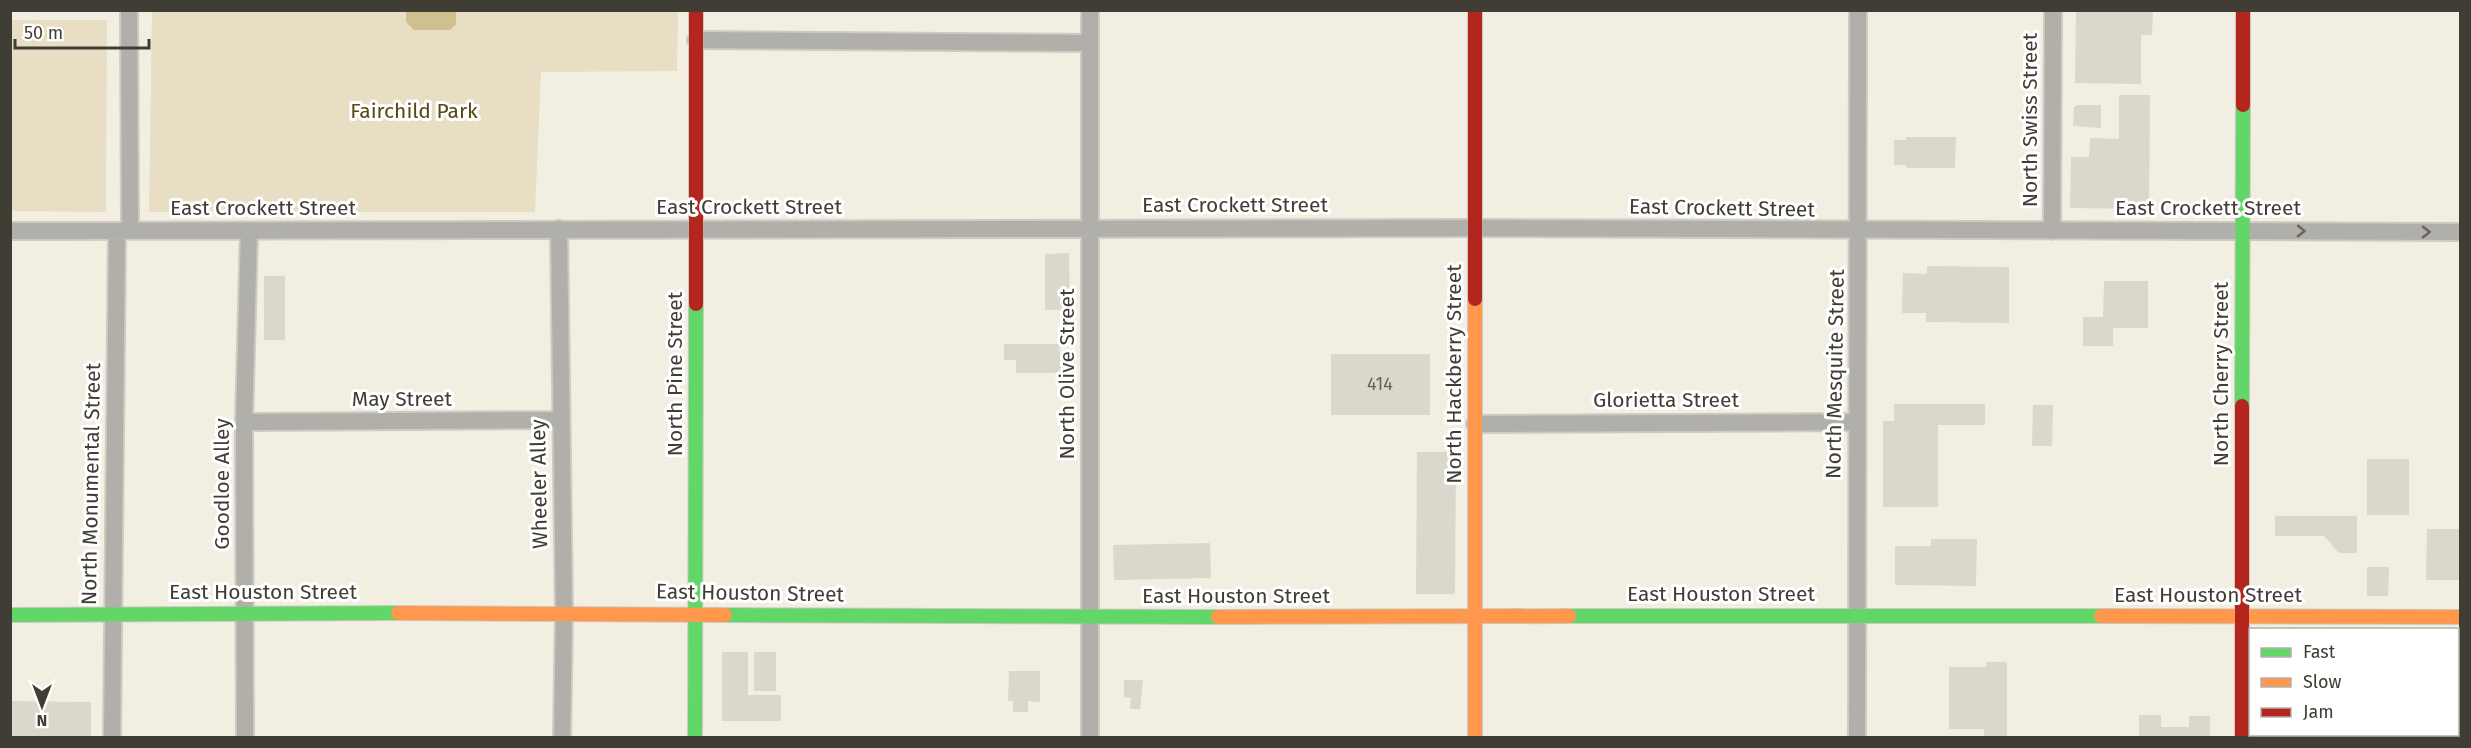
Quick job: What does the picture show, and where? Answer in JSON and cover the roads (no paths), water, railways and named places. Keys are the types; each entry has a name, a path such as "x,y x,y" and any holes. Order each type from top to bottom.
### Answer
{"main road":[{"name":"North Pine Street","path":"695,738 696,10"},
{"name":"North Hackberry Street","path":"1475,10 1475,738"},
{"name":"North Cherry Street","path":"2242,738 2243,10"},
{"name":"East Houston Street","path":"10,615 245,612 1090,617 1856,615 2460,617"}],"street":[{"name":"North Monumental Street","path":"112,738 112,614 129,10"},
{"name":"North Olive Street","path":"1090,10 1090,738"},
{"name":"North Mesquite Street","path":"1857,738 1856,422 1859,231 1856,100 1858,10"},
{"name":"North Swiss Street","path":"2052,231 2053,10"},
{"path":"696,40 1090,43"},
{"name":"East Crockett Street","path":"10,231 1475,228 2460,232"},
{"name":"Wheeler Alley","path":"559,229 564,613 562,738"},
{"name":"Goodloe Alley","path":"245,738 244,422 249,231"},
{"name":"May Street","path":"244,422 560,420"},
{"name":"Glorietta Street","path":"1475,424 1856,422"}],"park label":[{"name":"Fairchild Park","path":"414,111"}]}
